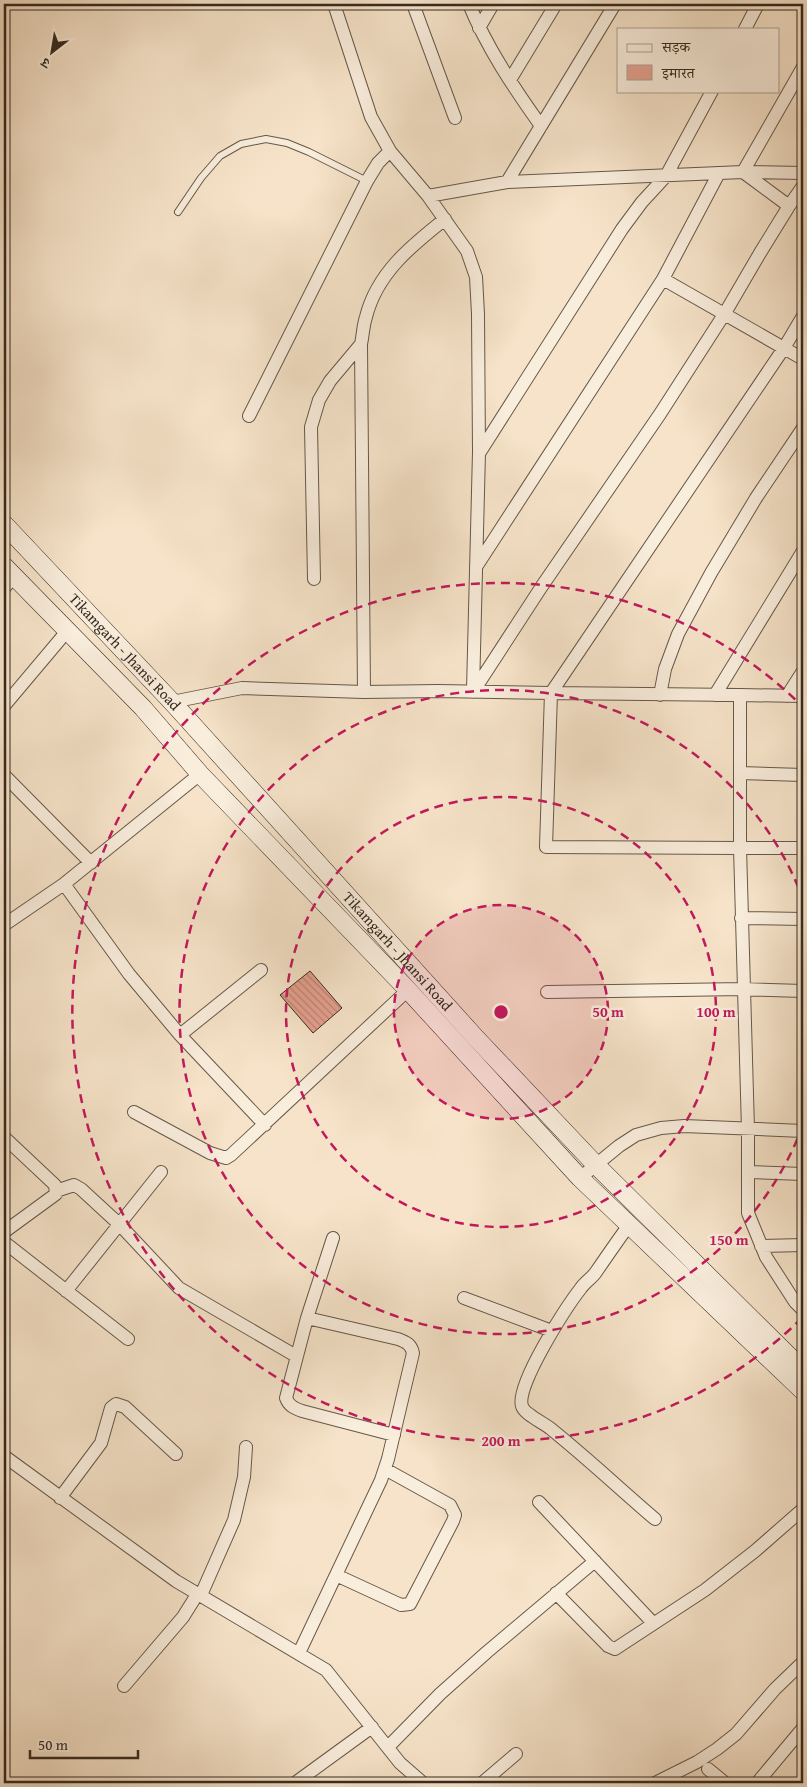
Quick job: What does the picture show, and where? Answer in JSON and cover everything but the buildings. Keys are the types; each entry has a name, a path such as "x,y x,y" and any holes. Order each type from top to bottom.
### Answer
{"street":[{"path":"334,4 371,117 390,151 428,196 467,252 476,277 479,452 473,692"},
{"path":"413,4 455,118"},
{"path":"469,4 479,28 510,80 541,126"},
{"path":"479,28 493,4"},
{"path":"510,80 556,4"},
{"path":"507,182 615,4"},
{"path":"746,28 758,4"},
{"path":"743,172 803,67"},
{"path":"479,452 622,229 642,202 666,176 711,92"},
{"path":"249,416 367,181 378,163 390,151"},
{"path":"428,196 507,182 743,172 803,173"},
{"path":"743,172 789,206"},
{"path":"476,567 663,278 719,173"},
{"path":"473,692 542,586 660,414 803,186"},
{"path":"364,692 361,344 366,316 377,289 388,272 411,247 445,219"},
{"path":"663,278 803,359"},
{"path":"803,316 784,348 551,693 546,847 803,848"},
{"path":"314,579 311,427 319,400 330,380 361,344"},
{"path":"660,694 665,669 678,634 711,573 756,498 803,428"},
{"name":"Tikamgarh - Jhansi Road","path":"4,524 172,702 475,1037 596,1165 803,1370"},
{"path":"714,695 803,550"},
{"path":"7,577 68,630 143,708 200,774 408,990 580,1178 803,1391"},
{"path":"4,706 68,630"},
{"path":"787,696 803,671"},
{"path":"172,702 242,688 364,692 803,696"},
{"path":"740,696 740,848 748,1129 748,1212 766,1257 795,1302 803,1310"},
{"path":"740,773 803,775"},
{"path":"4,925 64,884 200,774"},
{"path":"4,775 91,863"},
{"path":"250,826 269,810"},
{"path":"64,884 129,974 180,1035 265,1125"},
{"path":"742,918 803,919"},
{"path":"180,1035 261,970"},
{"path":"134,1112 210,1154 226,1158 265,1125 408,990"},
{"path":"547,992 803,991"},
{"path":"580,1178 619,1146 636,1135 661,1128 684,1126 803,1131"},
{"path":"4,1137 55,1185 56,1191 56,1194 4,1232"},
{"path":"66,1290 161,1172"},
{"path":"748,1172 803,1174"},
{"path":"56,1191 77,1186 120,1224 179,1288 296,1356"},
{"path":"629,1225 595,1273 579,1290 552,1332 532,1368 521,1398 522,1408 568,1442 655,1519"},
{"path":"333,1238 307,1318 286,1392 288,1403 293,1408 394,1436"},
{"path":"4,1242 128,1339"},
{"path":"761,1246 803,1245"},
{"path":"464,1298 552,1332"},
{"path":"299,1653 370,1505 385,1469 413,1353 412,1347 398,1339 307,1318"},
{"path":"60,1498 102,1443 110,1411 116,1404 124,1407 176,1454"},
{"path":"124,1686 183,1617 199,1594 227,1539 236,1514 244,1477 246,1447"},
{"path":"4,1456 176,1581 326,1670 400,1763 423,1783"},
{"path":"336,1575 401,1605 410,1604 453,1521 455,1515 450,1505 385,1469"},
{"path":"539,1502 653,1623"},
{"path":"556,1593 612,1649 619,1648 653,1623 705,1590 755,1551 803,1509"},
{"path":"388,1747 440,1694 595,1561"},
{"path":"656,1783 717,1750 736,1734 803,1662"},
{"path":"295,1783 372,1727"},
{"path":"757,1783 803,1728"},
{"path":"482,1783 516,1754"},
{"path":"708,1769 725,1783"}],"lane":[{"path":"178,212 201,178 220,156 241,144 266,139 287,143 309,152 367,181"}]}
